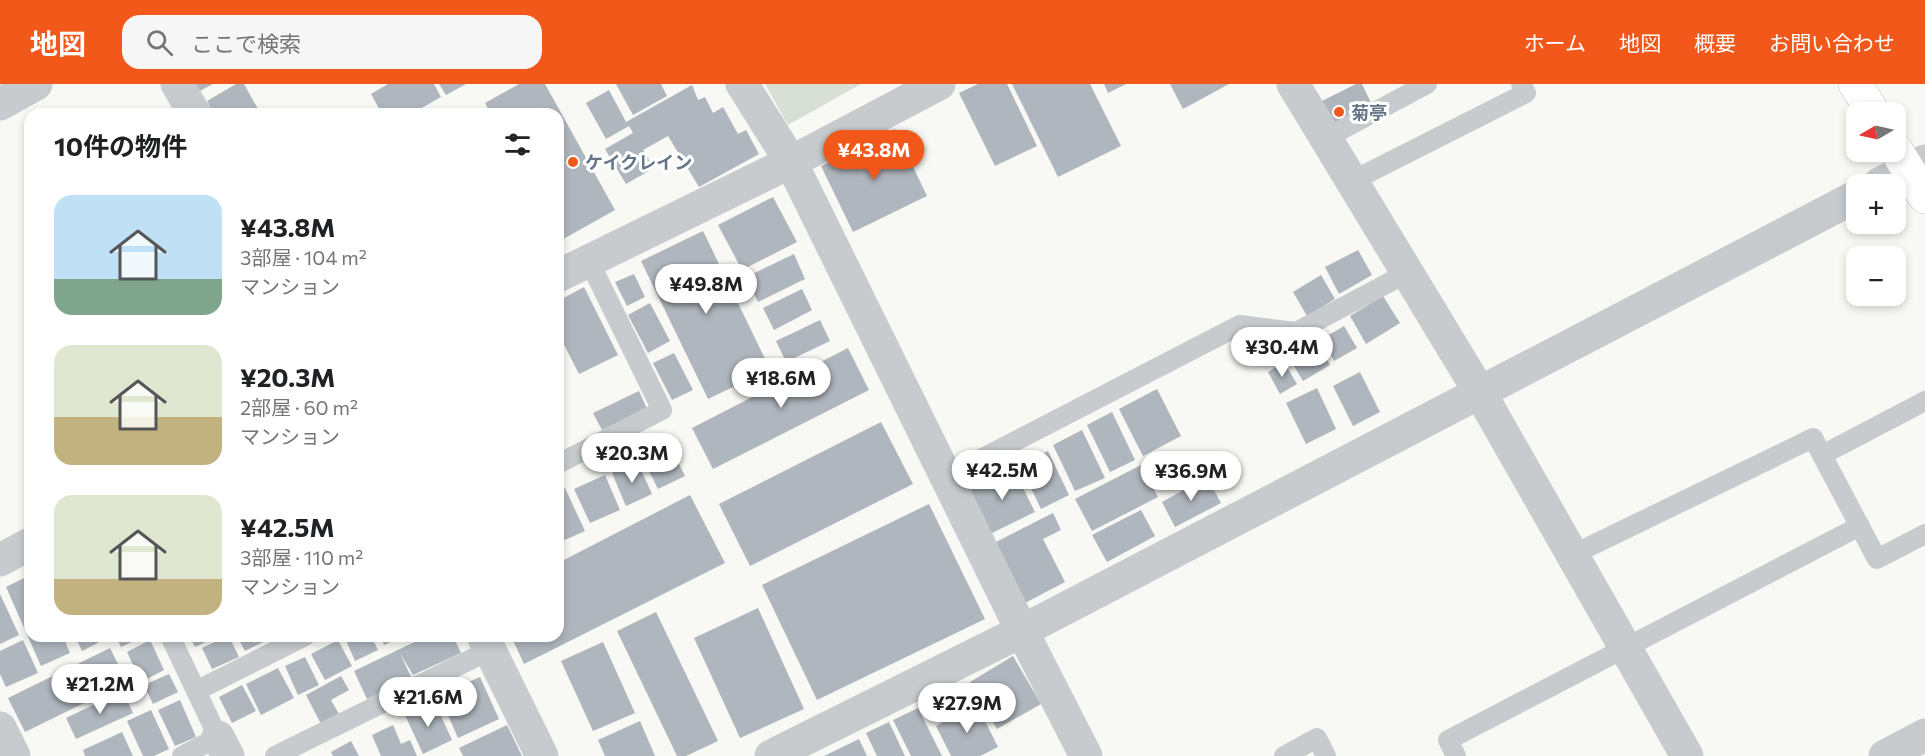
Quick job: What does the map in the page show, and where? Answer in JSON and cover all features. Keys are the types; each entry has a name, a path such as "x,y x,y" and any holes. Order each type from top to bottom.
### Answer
{"street":[{"path":"0,104 36,84"},
{"path":"177,84 191,108"},
{"path":"742,84 791,162 1086,756"},
{"path":"564,273 791,162 939,84"},
{"path":"1293,84 1479,391 1687,756"},
{"path":"1855,84 1867,102"},
{"path":"1892,174 1910,160 1925,197"},
{"path":"785,753 1846,202"},
{"path":"0,560 24,547"},
{"path":"486,643 542,756"},
{"path":"0,728 15,756"},
{"path":"1885,756 1925,735"}],"lane":[{"path":"1326,138 1427,84"},
{"path":"1352,181 1526,93 1521,84"},
{"path":"564,461 662,410 589,261"},
{"path":"946,477 1240,325 1296,332 1407,273"},
{"path":"1822,455 1925,401"},
{"path":"1572,555 1813,438 1877,559 1925,534"},
{"path":"1456,756 1448,740 1860,526"},
{"path":"173,642 223,747 182,756"},
{"path":"196,691 293,642"},
{"path":"275,756 486,643"},
{"path":"1284,756 1317,738 1326,756"}],"shaded area":[{"path":"765,84 861,84 788,125"}],"building":[{"path":"193,84 213,84 198,92"},
{"path":"236,84 244,84 257,108 211,108 207,101"},
{"path":"388,84 434,84 441,97 422,108 379,108 371,94"},
{"path":"439,84 466,84 446,95"},
{"name":"ケイクレイン","path":"519,84 545,84 558,108 488,108 485,103"},
{"path":"616,84 661,84 667,96 633,115"},
{"path":"978,84 1007,84 1037,146 995,166 959,93"},
{"path":"1012,84 1090,84 1121,146 1058,177"},
{"path":"1104,84 1126,84 1108,93"},
{"path":"1170,84 1229,84 1183,109"},
{"path":"1356,84 1362,84 1372,105 1332,125 1320,102"},
{"path":"692,85 698,100 705,97 713,113 723,107 738,134 746,130 759,154 699,187 668,136 643,150 654,168 626,184 605,149 633,133 629,126 606,139 586,103 609,90 626,122"},
{"name":"ケイクレイン","path":"564,118 615,210 564,239"},
{"path":"895,129 927,196 853,232 821,166"},
{"path":"773,197 797,242 742,270 718,225"},
{"path":"703,231 770,369 708,399 641,261"},
{"path":"1358,250 1372,275 1339,294 1325,267"},
{"path":"794,254 805,279 758,302 746,277"},
{"path":"634,274 645,297 627,306 615,282"},
{"path":"1321,275 1335,299 1307,316 1293,292"},
{"path":"584,287 618,355 579,374 564,345 564,298"},
{"path":"802,289 812,310 774,330 763,308"},
{"path":"1383,296 1400,323 1366,344 1350,316"},
{"path":"650,303 670,341 648,353 628,315"},
{"path":"820,320 830,341 786,362 776,341"},
{"path":"1344,326 1357,348 1334,361 1322,339"},
{"path":"1317,342 1330,365 1303,381 1289,358"},
{"path":"848,348 869,390 713,469 692,428"},
{"path":"674,353 693,390 672,400 653,363"},
{"path":"1284,362 1297,384 1280,394 1268,372"},
{"path":"1360,372 1380,412 1353,426 1333,386"},
{"path":"1317,388 1336,429 1306,444 1286,403"},
{"path":"1157,389 1181,436 1143,456 1119,409"},
{"path":"639,391 647,409 602,430 593,413"},
{"path":"1112,412 1135,460 1110,472 1087,425"},
{"path":"881,422 913,484 750,566 719,504"},
{"path":"1082,430 1105,478 1075,491 1053,445"},
{"path":"669,444 685,476 658,489 642,457"},
{"path":"1048,451 1069,495 1041,509 1020,465"},
{"path":"637,461 652,494 626,506 612,473"},
{"path":"1141,465 1158,497 1092,531 1075,499"},
{"path":"1013,468 1035,512 990,534 968,490"},
{"path":"605,475 620,510 590,523 574,489"},
{"path":"1207,477 1221,503 1175,527 1162,502"},
{"path":"564,488 585,531 564,540"},
{"path":"690,495 725,563 524,664 514,642 564,642 564,560"},
{"path":"929,504 985,619 817,700 762,585"},
{"path":"1141,510 1155,536 1107,562 1092,535"},
{"path":"1053,513 1061,530 1043,539 1065,582 1025,603 994,543"},
{"path":"24,578 24,628 6,587"},
{"path":"0,594 19,635 0,644"},
{"path":"758,608 804,709 740,738 694,638"},
{"path":"656,612 718,741 686,756 677,756 617,631"},
{"path":"23,640 38,673 6,687 0,674 0,651"},
{"path":"30,642 65,642 70,653 41,666"},
{"path":"78,642 99,642 82,651"},
{"path":"119,642 132,642 121,647"},
{"path":"146,642 151,642 164,670 141,682 127,652"},
{"path":"192,642 206,642 195,647"},
{"path":"214,642 232,642 239,657 212,669 202,648"},
{"path":"240,642 263,642 245,651"},
{"path":"334,642 339,642 352,666 325,680 311,654"},
{"path":"347,642 374,642 378,650 355,661"},
{"path":"414,642 456,642 461,653 413,675 400,653 412,679 367,699 354,671"},
{"path":"603,642 635,713 593,731 561,661"},
{"path":"110,648 127,682 25,732 8,698"},
{"path":"1013,656 1041,704 997,729 970,682"},
{"path":"305,657 319,685 298,695 285,666"},
{"path":"278,668 294,698 261,715 246,684"},
{"path":"169,674 178,692 153,704 144,685"},
{"path":"341,676 349,690 331,700 339,714 321,724 306,695"},
{"path":"480,677 499,719 458,738 439,695"},
{"path":"242,685 256,711 232,723 219,697"},
{"path":"123,691 133,713 76,739 66,718"},
{"path":"180,700 196,737 175,746 158,710"},
{"path":"434,701 452,740 423,754 405,715"},
{"path":"977,705 998,747 980,756 951,756 936,726"},
{"path":"918,708 942,756 911,756 893,720"},
{"path":"151,710 169,749 154,756 143,756 127,721"},
{"path":"640,721 655,756 605,756 598,740"},
{"path":"889,722 905,756 877,756 866,733"},
{"path":"393,725 401,744 410,740 417,756 381,756 372,735"},
{"path":"507,725 522,756 463,756 459,748"},
{"path":"122,732 133,756 85,756 83,750"},
{"path":"859,739 867,756 824,756"},
{"path":"351,741 359,756 333,756 331,752"}],"place":[{"name":"菊亭","path":"1339,112"},
{"name":"ケイクレイン","path":"573,162"}]}
